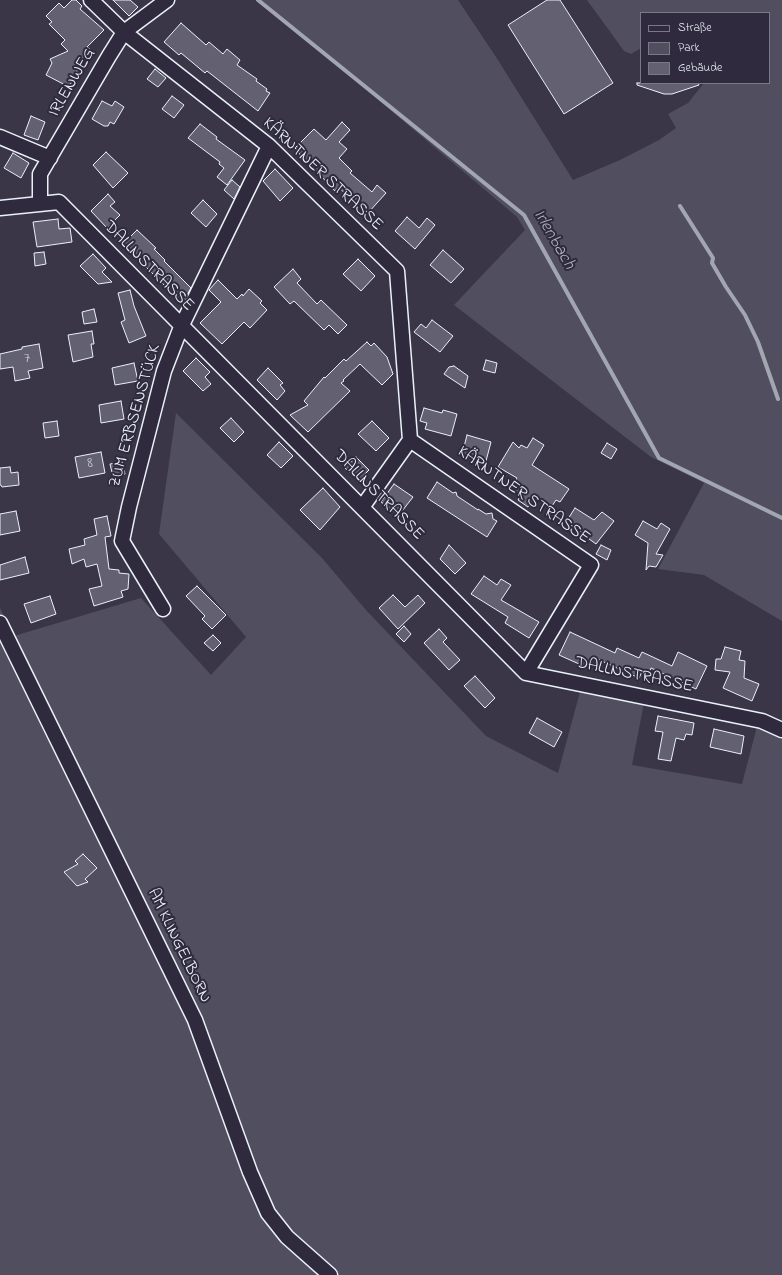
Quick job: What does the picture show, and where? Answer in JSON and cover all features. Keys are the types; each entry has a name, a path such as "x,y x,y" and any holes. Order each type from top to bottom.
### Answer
{"street":[{"name":"KÄRNTNER STRASSE","path":"91,0 124,32 269,146 396,271 410,440 591,565 526,673"},
{"name":"IRLENWEG","path":"40,203 40,174 124,32 167,0"},
{"path":"0,137 50,158"},
{"name":"ZUM ERBSENSTÜCK","path":"162,608 122,541 164,371 181,327 269,146"},
{"name":"DALLNSTRASSE","path":"0,208 59,202 181,327 362,506 526,673 762,721 782,730"},
{"path":"362,506 410,440"},
{"name":"AM KLINGELBORN","path":"0,623 195,1020 250,1172 268,1213 287,1237 330,1275"}],"green space":[{"path":"260,0 458,0 496,57 573,180 620,160 659,140 676,128 668,114 688,103 703,84 770,84 770,12 640,12 640,49 631,54 624,51 587,0 782,0 782,621 704,575 658,569 704,483 651,457 454,305 525,230 517,217"},
{"path":"176,413 322,558 366,610 486,736 558,773 584,677 646,692 632,765 742,784 760,715 782,724 782,1275 0,1275 0,608 14,636 141,598 211,675 246,637 159,534"}],"building":[{"path":"72,0 76,0 82,6 80,9 104,30 87,47 91,50 73,67 78,69 69,87 46,75 52,63 50,59 68,51 61,44 65,40 49,24 52,22 46,16 59,3 64,8"},
{"path":"113,0 130,0 138,7 129,16"},
{"path":"547,0 560,0 613,83 564,114 508,25"},
{"path":"181,23 206,45 209,42 223,54 227,49 240,60 237,65 257,79 256,81 267,89 266,91 270,93 258,111 207,71 205,73 181,53 179,55 164,42"},
{"path":"155,69 166,78 158,87 147,79"},
{"path":"637,83 640,83 699,85 672,94 664,94 637,85"},
{"path":"172,96 184,105 174,118 162,109"},
{"path":"102,101 112,106 115,101 124,107 114,124 110,122 108,126 104,126 92,119"},
{"path":"31,116 45,122 38,140 24,135"},
{"path":"342,122 350,130 339,142 347,149 339,158 352,171 350,173 372,192 377,185 386,193 368,213 338,187 335,191 295,148 314,129 326,140"},
{"path":"200,124 217,137 216,139 245,160 227,185 217,177 224,168 219,164 220,162 188,138"},
{"path":"106,152 128,173 113,188 93,165"},
{"path":"13,153 29,163 21,178 4,168"},
{"path":"275,169 293,188 280,201 263,181"},
{"path":"232,180 240,187 234,199 224,190"},
{"path":"108,194 115,202 110,206 120,215 107,228 91,211"},
{"path":"203,200 217,214 206,227 191,213"},
{"path":"407,217 419,228 427,218 435,225 415,249 395,231"},
{"path":"58,219 59,229 70,228 72,242 37,247 33,222"},
{"path":"137,230 156,248 154,249 165,260 164,261 191,288 182,301 178,296 176,297 123,244"},
{"path":"443,250 464,269 451,283 430,265"},
{"path":"44,252 46,264 35,266 34,253"},
{"path":"93,254 106,268 102,272 112,282 98,284 80,266"},
{"path":"358,259 375,276 361,291 343,274"},
{"path":"293,269 301,279 297,283 317,304 321,300 347,325 338,334 329,325 324,330 294,301 290,304 274,287"},
{"path":"218,280 237,299 242,294 243,296 249,289 262,301 260,303 267,310 250,328 244,322 222,344 200,323 221,302 209,290"},
{"path":"130,290 134,306 146,336 129,343 121,322 125,320 118,293"},
{"path":"94,309 97,322 84,324 82,312"},
{"path":"432,320 453,336 440,352 414,332 421,324 426,328"},
{"path":"92,331 94,344 91,344 93,357 73,362 68,335"},
{"path":"367,342 371,346 374,343 387,357 393,374 382,385 360,364 341,383 350,391 308,432 290,415 308,405 304,401 324,377 325,378 344,359 346,361"},
{"path":"39,344 43,368 28,371 30,378 15,381 13,367 0,369 0,354 22,349 22,347"},
{"path":"196,358 210,372 205,377 211,384 203,391 183,371"},
{"path":"486,360 497,363 495,373 483,370"},
{"path":"134,363 138,381 115,385 112,368"},
{"path":"454,366 468,376 465,388 444,374 449,367"},
{"path":"268,368 283,383 280,385 285,391 277,400 257,380"},
{"path":"121,401 124,419 101,423 99,405"},
{"path":"424,408 442,413 443,410 457,414 451,436 425,429 427,423 420,421"},
{"path":"231,418 244,432 234,442 220,428"},
{"path":"57,421 59,436 45,438 43,423"},
{"path":"372,421 389,438 376,451 358,434"},
{"path":"467,435 491,442 486,461 462,455"},
{"path":"533,438 544,445 532,465 569,489 560,502 556,500 552,506 536,496 528,507 518,500 521,495 510,489 517,478 498,467 513,442 519,448 521,445 527,448"},
{"path":"279,442 293,456 281,468 267,455"},
{"path":"607,443 617,449 611,459 601,453"},
{"path":"101,452 105,473 79,478 75,457"},
{"path":"356,457 369,470 358,481 345,468"},
{"path":"122,462 125,474 113,477 110,464"},
{"path":"10,467 11,473 18,472 19,485 2,487 0,485 0,468"},
{"path":"437,482 453,493 456,492 457,496 478,510 486,514 492,513 493,519 497,521 487,537 427,498"},
{"path":"394,484 413,497 399,515 381,502"},
{"path":"323,488 340,507 320,530 300,510"},
{"path":"575,508 594,520 602,512 614,521 596,544 585,536 586,535 566,522"},
{"path":"16,511 20,531 0,535 0,514"},
{"path":"107,516 111,536 105,537 109,569 119,570 119,573 129,574 128,589 121,591 123,597 94,606 89,589 102,586 97,564 86,567 84,559 72,564 69,549 85,545 84,539 97,535 94,519"},
{"path":"643,521 657,529 661,523 670,529 656,554 663,555 656,567 649,566 646,570 648,543 635,535"},
{"path":"449,545 466,563 455,574 440,559"},
{"path":"601,545 611,550 607,560 596,554"},
{"path":"25,557 29,573 0,580 0,565"},
{"path":"484,576 497,585 501,579 511,585 501,600 539,622 529,638 505,623 508,617 471,594"},
{"path":"197,586 226,615 212,629 202,619 205,616 186,596"},
{"path":"393,595 405,607 418,595 425,603 398,629 379,608"},
{"path":"50,596 56,614 31,623 24,604"},
{"path":"404,626 411,634 404,642 396,634"},
{"path":"439,629 447,638 443,642 460,660 449,670 424,643"},
{"path":"570,632 615,653 617,648 639,658 642,652 672,666 678,652 707,666 696,689 651,668 649,673 643,670 639,678 593,657 588,668 559,655"},
{"path":"213,635 221,643 213,651 204,643"},
{"path":"725,647 741,651 739,660 745,661 744,678 759,684 752,701 723,688 730,672 715,670 716,659 721,659"},
{"path":"475,676 495,698 485,708 464,686"},
{"path":"658,716 694,723 692,735 686,734 684,740 676,738 671,761 658,759 663,732 655,731"},
{"path":"537,718 562,732 554,747 529,733"},
{"path":"714,729 744,736 741,754 710,747"},
{"path":"83,854 97,868 85,879 88,882 77,886 64,872 78,864 75,861"}],"waterway":[{"name":"Irlenbach","path":"258,0 524,215 659,458 782,518"},
{"path":"680,206 713,258 712,263 726,287 745,315 758,342 778,399"}]}
